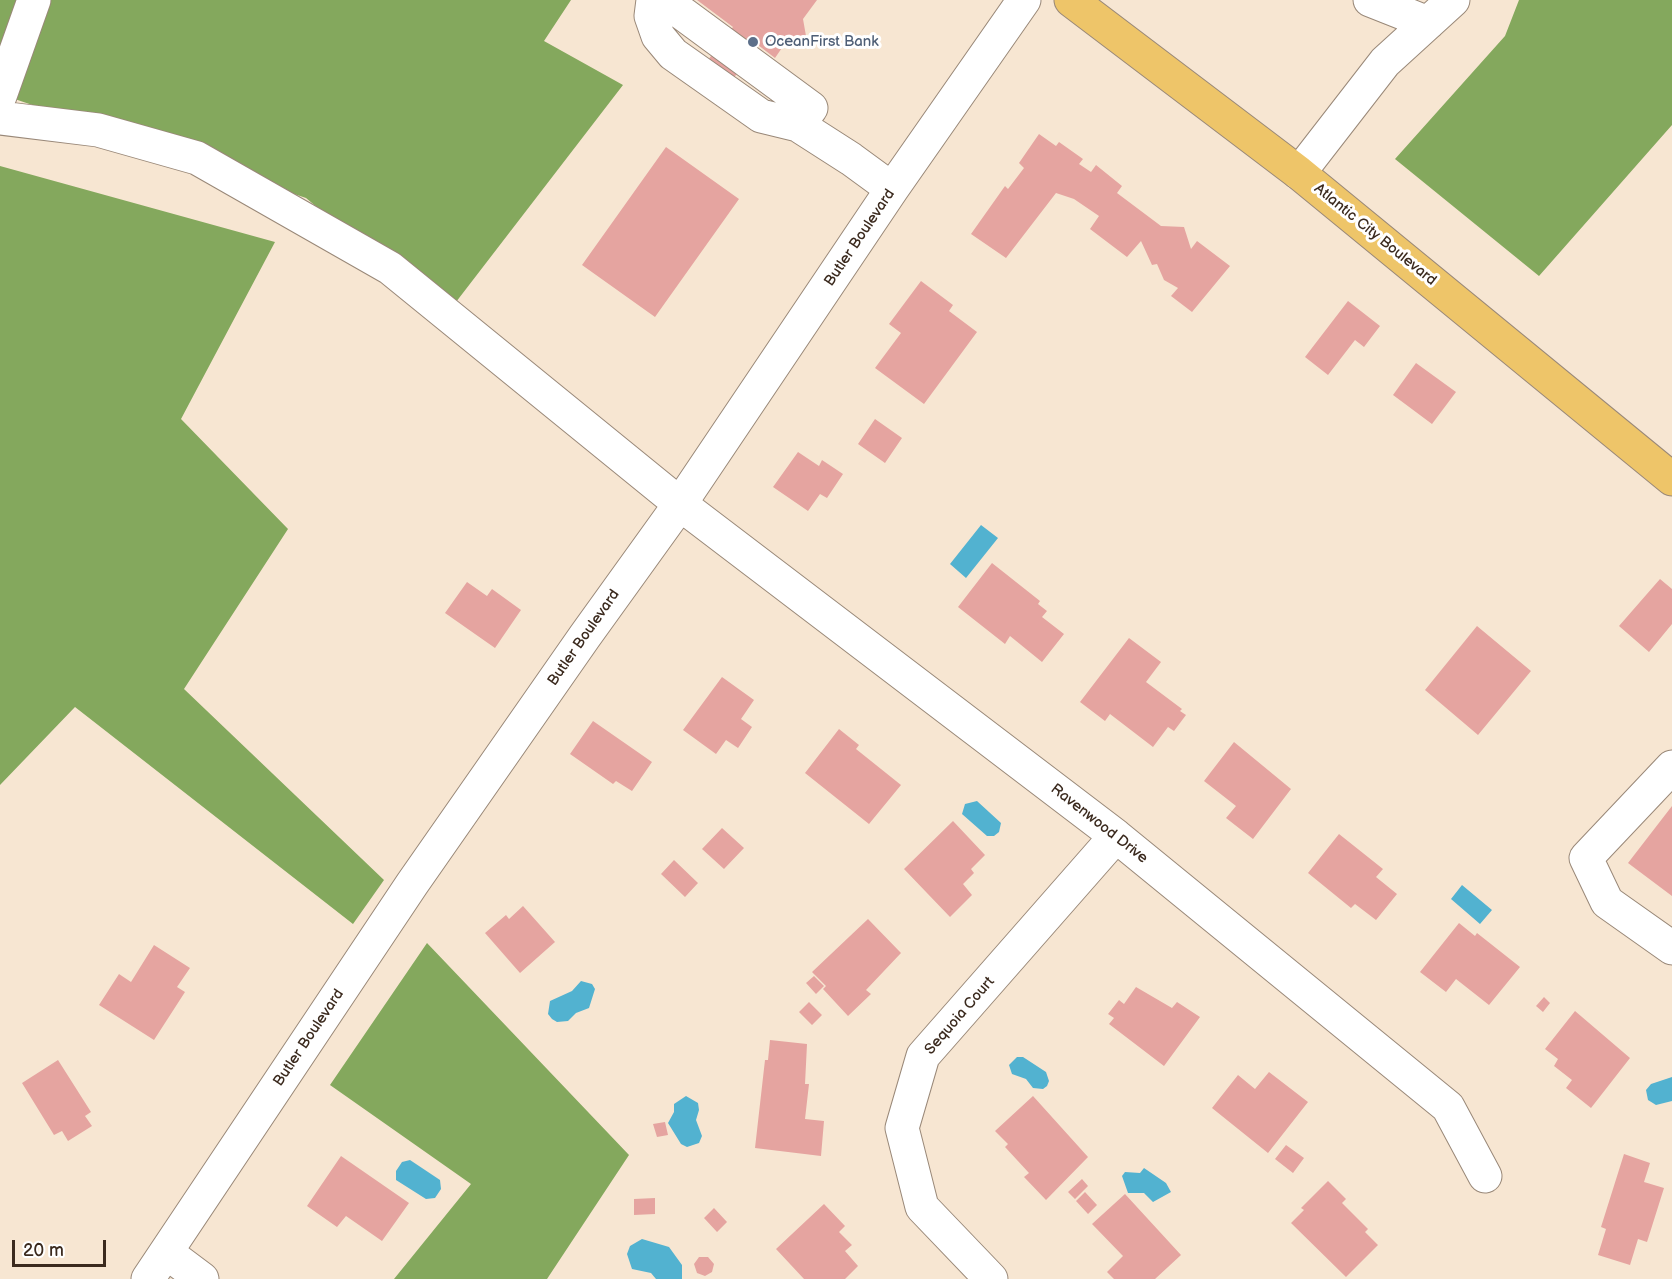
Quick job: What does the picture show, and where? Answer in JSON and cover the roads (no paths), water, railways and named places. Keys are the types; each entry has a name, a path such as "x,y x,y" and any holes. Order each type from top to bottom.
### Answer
{"highway":[{"name":"Atlantic City Boulevard","path":"1071,0 1299,173 1672,478"}],"street":[{"path":"0,96 34,0"},
{"path":"653,0 651,16 658,36 673,54 761,116 810,110"},
{"path":"662,0 664,16 674,29 810,110"},
{"path":"670,0 675,8 810,110"},
{"path":"689,0 810,110 851,159 892,189"},
{"name":"Butler Boulevard","path":"148,1279 412,884 578,645 680,504 892,189 1024,0"},
{"path":"1370,0 1428,23"},
{"path":"1299,173 1384,62 1453,0"},
{"name":"Ravenwood Drive","path":"0,118 98,130 197,158 390,268 680,504 1116,836 1448,1107 1485,1176"},
{"path":"1672,768 1586,858 1608,902 1672,948"},
{"name":"Sequoia Court","path":"991,1279 922,1207 902,1128 923,1056 1116,836"},
{"path":"166,1252 202,1279"}],"water":[{"path":"981,525 998,538 966,578 950,564"},
{"path":"977,801 1001,823 999,832 994,836 987,836 962,814 965,804"},
{"path":"1462,885 1492,910 1480,924 1451,899"},
{"path":"581,981 592,984 595,989 589,1008 576,1013 568,1021 557,1022 552,1019 548,1014 550,1001 572,991"},
{"path":"1017,1057 1023,1057 1046,1072 1049,1081 1047,1086 1043,1089 1033,1088 1026,1079 1012,1074 1009,1065"},
{"path":"1672,1077 1672,1101 1656,1105 1648,1100 1646,1090 1651,1084"},
{"path":"686,1096 698,1103 699,1110 696,1120 702,1136 699,1143 687,1147 681,1144 668,1123 674,1112 674,1104"},
{"path":"410,1160 440,1180 441,1189 435,1198 426,1199 396,1180 396,1171 402,1162"},
{"path":"1144,1168 1166,1183 1171,1192 1153,1202 1144,1193 1128,1193 1122,1176 1125,1172 1140,1173"},
{"path":"642,1239 669,1247 682,1265 682,1279 656,1279 651,1273 632,1269 627,1254 630,1246"}],"place":[{"name":"OceanFirst Bank","path":"753,42"}]}
